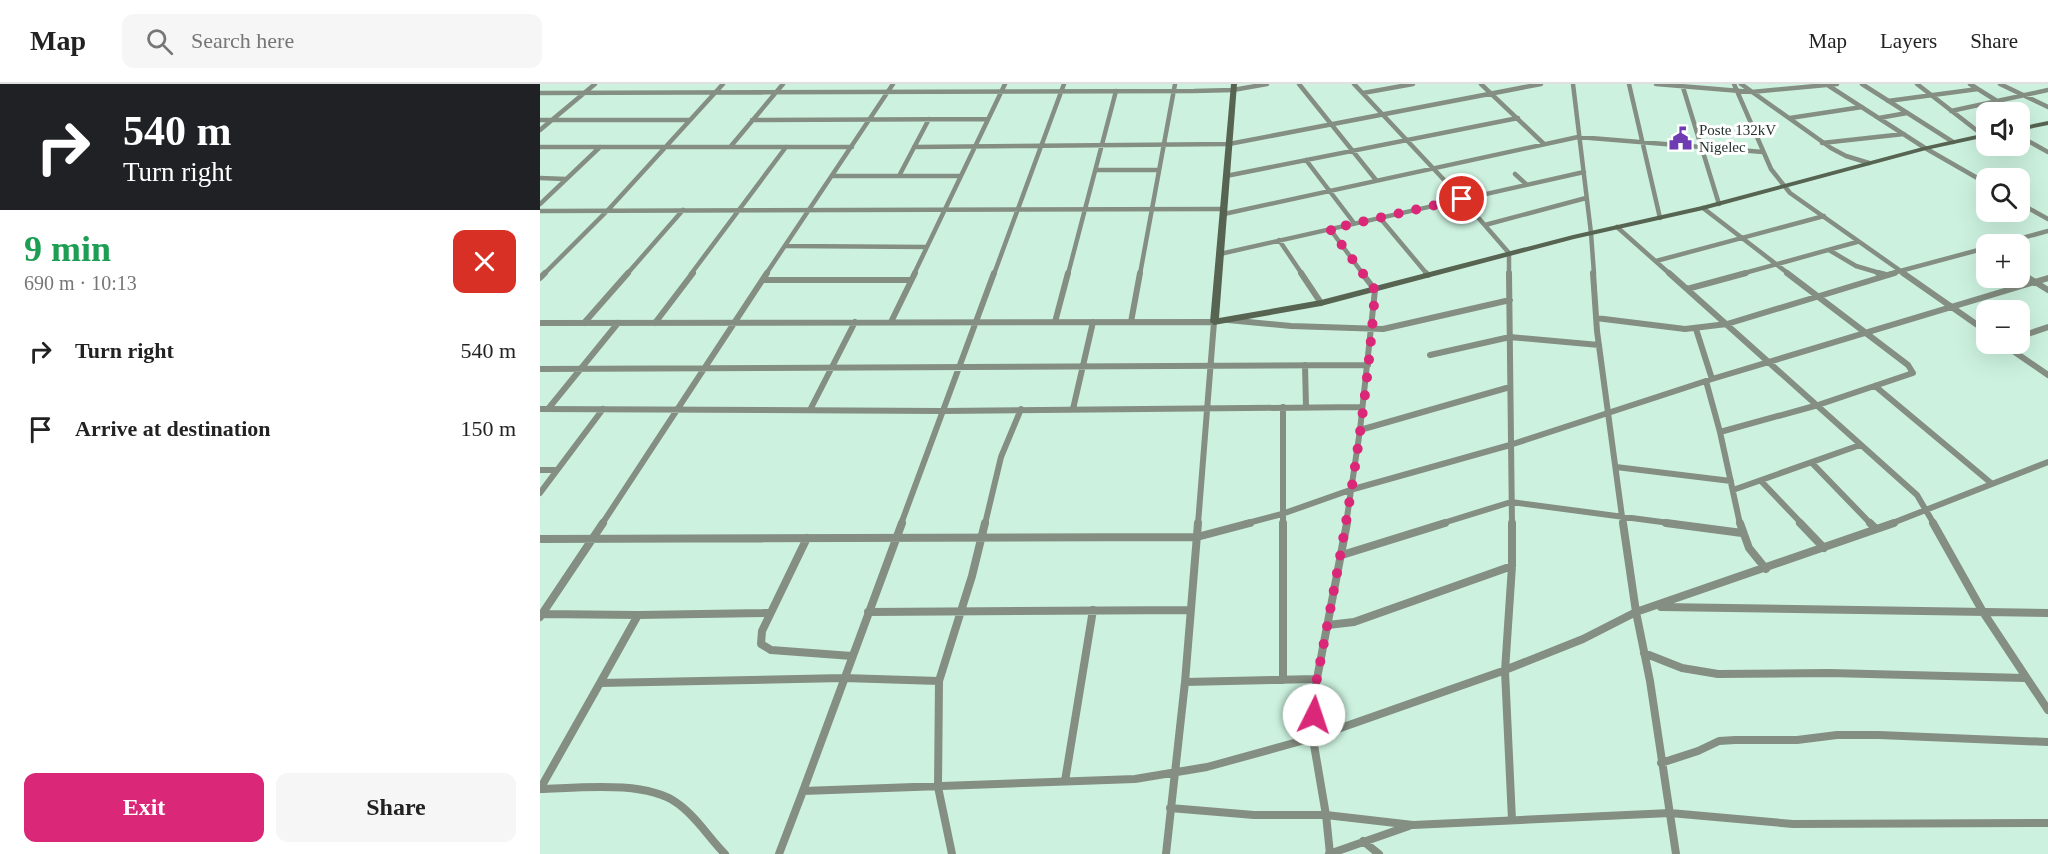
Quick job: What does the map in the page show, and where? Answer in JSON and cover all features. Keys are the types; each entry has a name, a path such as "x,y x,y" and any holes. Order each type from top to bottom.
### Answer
{"street":[{"path":"540,130 595,84"},
{"path":"540,278 608,210 723,84"},
{"path":"731,146 783,84"},
{"path":"541,615 707,369 893,84"},
{"path":"891,322 1005,84"},
{"path":"779,854 1064,84"},
{"path":"1131,322 1150,209 1175,84"},
{"path":"540,93 1174,91 1267,84"},
{"path":"1299,84 1376,180"},
{"path":"1354,84 1462,199 1509,254 1512,566 1505,671 1512,820"},
{"path":"1363,93 1413,84"},
{"path":"1481,84 1545,144"},
{"path":"914,147 1229,144 1541,84"},
{"path":"1573,84 1591,233 1596,318 1607,413 1636,612 1676,854"},
{"path":"1629,84 1660,218"},
{"path":"1656,84 1752,92 1837,84"},
{"path":"1734,84 1771,169 1784,186 1857,242 1976,324"},
{"path":"1741,84 1842,157 1869,163"},
{"path":"1862,84 1953,142"},
{"path":"1917,84 1976,129"},
{"path":"1970,84 1997,101"},
{"path":"2000,84 2048,107"},
{"path":"1682,85 1719,204"},
{"path":"1826,85 1976,177"},
{"path":"1166,854 1185,682 1234,87"},
{"path":"1888,101 1978,89"},
{"path":"1951,111 2048,90"},
{"path":"1055,322 1116,91"},
{"path":"1790,118 1862,107"},
{"path":"1879,118 1907,113"},
{"path":"1226,176 1518,118"},
{"path":"899,176 929,119"},
{"path":"752,120 988,119"},
{"path":"540,120 689,120"},
{"path":"2030,127 2048,123"},
{"path":"1822,143 1904,134"},
{"path":"540,211 1018,208 1224,212 1578,137 1763,152"},
{"path":"540,323 1214,322 1321,303 1375,290 1591,233 1704,208 1925,148 1976,138"},
{"path":"2030,142 2048,152"},
{"path":"540,147 852,147"},
{"path":"540,204 600,147"},
{"path":"655,323 786,147"},
{"path":"1306,160 1354,223"},
{"path":"1096,170 1159,170"},
{"path":"1220,254 1584,172"},
{"path":"1515,174 1526,184"},
{"path":"833,176 961,176"},
{"path":"540,178 566,179"},
{"path":"1485,225 1586,198"},
{"path":"1704,208 1913,371 1912,375 1818,405 1720,432"},
{"path":"2030,209 2048,219"},
{"path":"584,323 683,210"},
{"path":"1656,261 1824,216"},
{"path":"1380,218 1428,275"},
{"path":"1617,227 1917,495 1983,612 2048,711"},
{"path":"1330,229 1375,290 1360,430 1342,555 1317,679 1313,739 1330,854 1363,840 1413,825"},
{"path":"2030,236 2048,231"},
{"path":"1279,240 1321,303"},
{"path":"1687,289 1857,242"},
{"path":"786,246 927,247"},
{"path":"1828,250 1856,266 1886,275"},
{"path":"1596,318 1696,329 1727,324 1886,275 1976,251"},
{"path":"540,539 592,537 1197,537 1282,514 1350,490 1510,445 1709,380 2048,278"},
{"path":"2030,279 2048,290"},
{"path":"764,280 910,280"},
{"path":"1227,320 1372,329 1400,327 1510,300"},
{"path":"810,410 855,322"},
{"path":"1073,409 1093,322"},
{"path":"544,409 618,323"},
{"path":"2030,333 2048,327"},
{"path":"1696,329 1742,533 1745,542 1766,569"},
{"path":"1430,355 1509,337 1599,345"},
{"path":"2018,354 2048,375"},
{"path":"1305,365 1305,407"},
{"path":"540,369 1368,365"},
{"path":"1875,386 1991,483"},
{"path":"1360,430 1510,387"},
{"path":"1283,407 1283,680"},
{"path":"544,409 942,411 1362,407"},
{"path":"540,493 603,409"},
{"path":"952,854 938,787 939,681 982,537 1001,457 1021,409"},
{"path":"1733,490 1860,445"},
{"path":"802,791 1135,779 1173,775 1313,739 1505,671 1599,633 1636,612 1766,569 1927,511 1991,483 2048,462"},
{"path":"1812,463 1876,529"},
{"path":"1616,467 1731,481"},
{"path":"540,470 557,470"},
{"path":"1761,481 1824,548"},
{"path":"1342,555 1511,502 1742,533"},
{"path":"807,538 770,613 760,638 761,644 765,647 798,653 852,656"},
{"path":"1328,625 1354,622 1512,566"},
{"path":"1652,607 2048,613"},
{"path":"1065,781 1094,610"},
{"path":"868,612 1191,610"},
{"path":"541,615 770,613"},
{"path":"638,615 540,789 645,790 665,797 676,802 725,854"},
{"path":"1644,653 1682,668 1718,674 1830,673 2025,678"},
{"path":"600,683 844,678 939,681"},
{"path":"1185,682 1317,679"},
{"path":"1661,763 1698,751 1719,741 1735,740 1797,740 1837,735 1879,735 2048,742"},
{"path":"1170,808 1254,815 1326,815 1413,825 1670,813 1793,824 2048,823"},
{"path":"1363,840 1379,854"}],"place":[{"name":"Poste 132kV Nigelec","path":"1681,139"}],"route":[{"path":"1314,715 1314,694 1342,555 1360,430 1375,290 1330,229 1462,199"}]}
